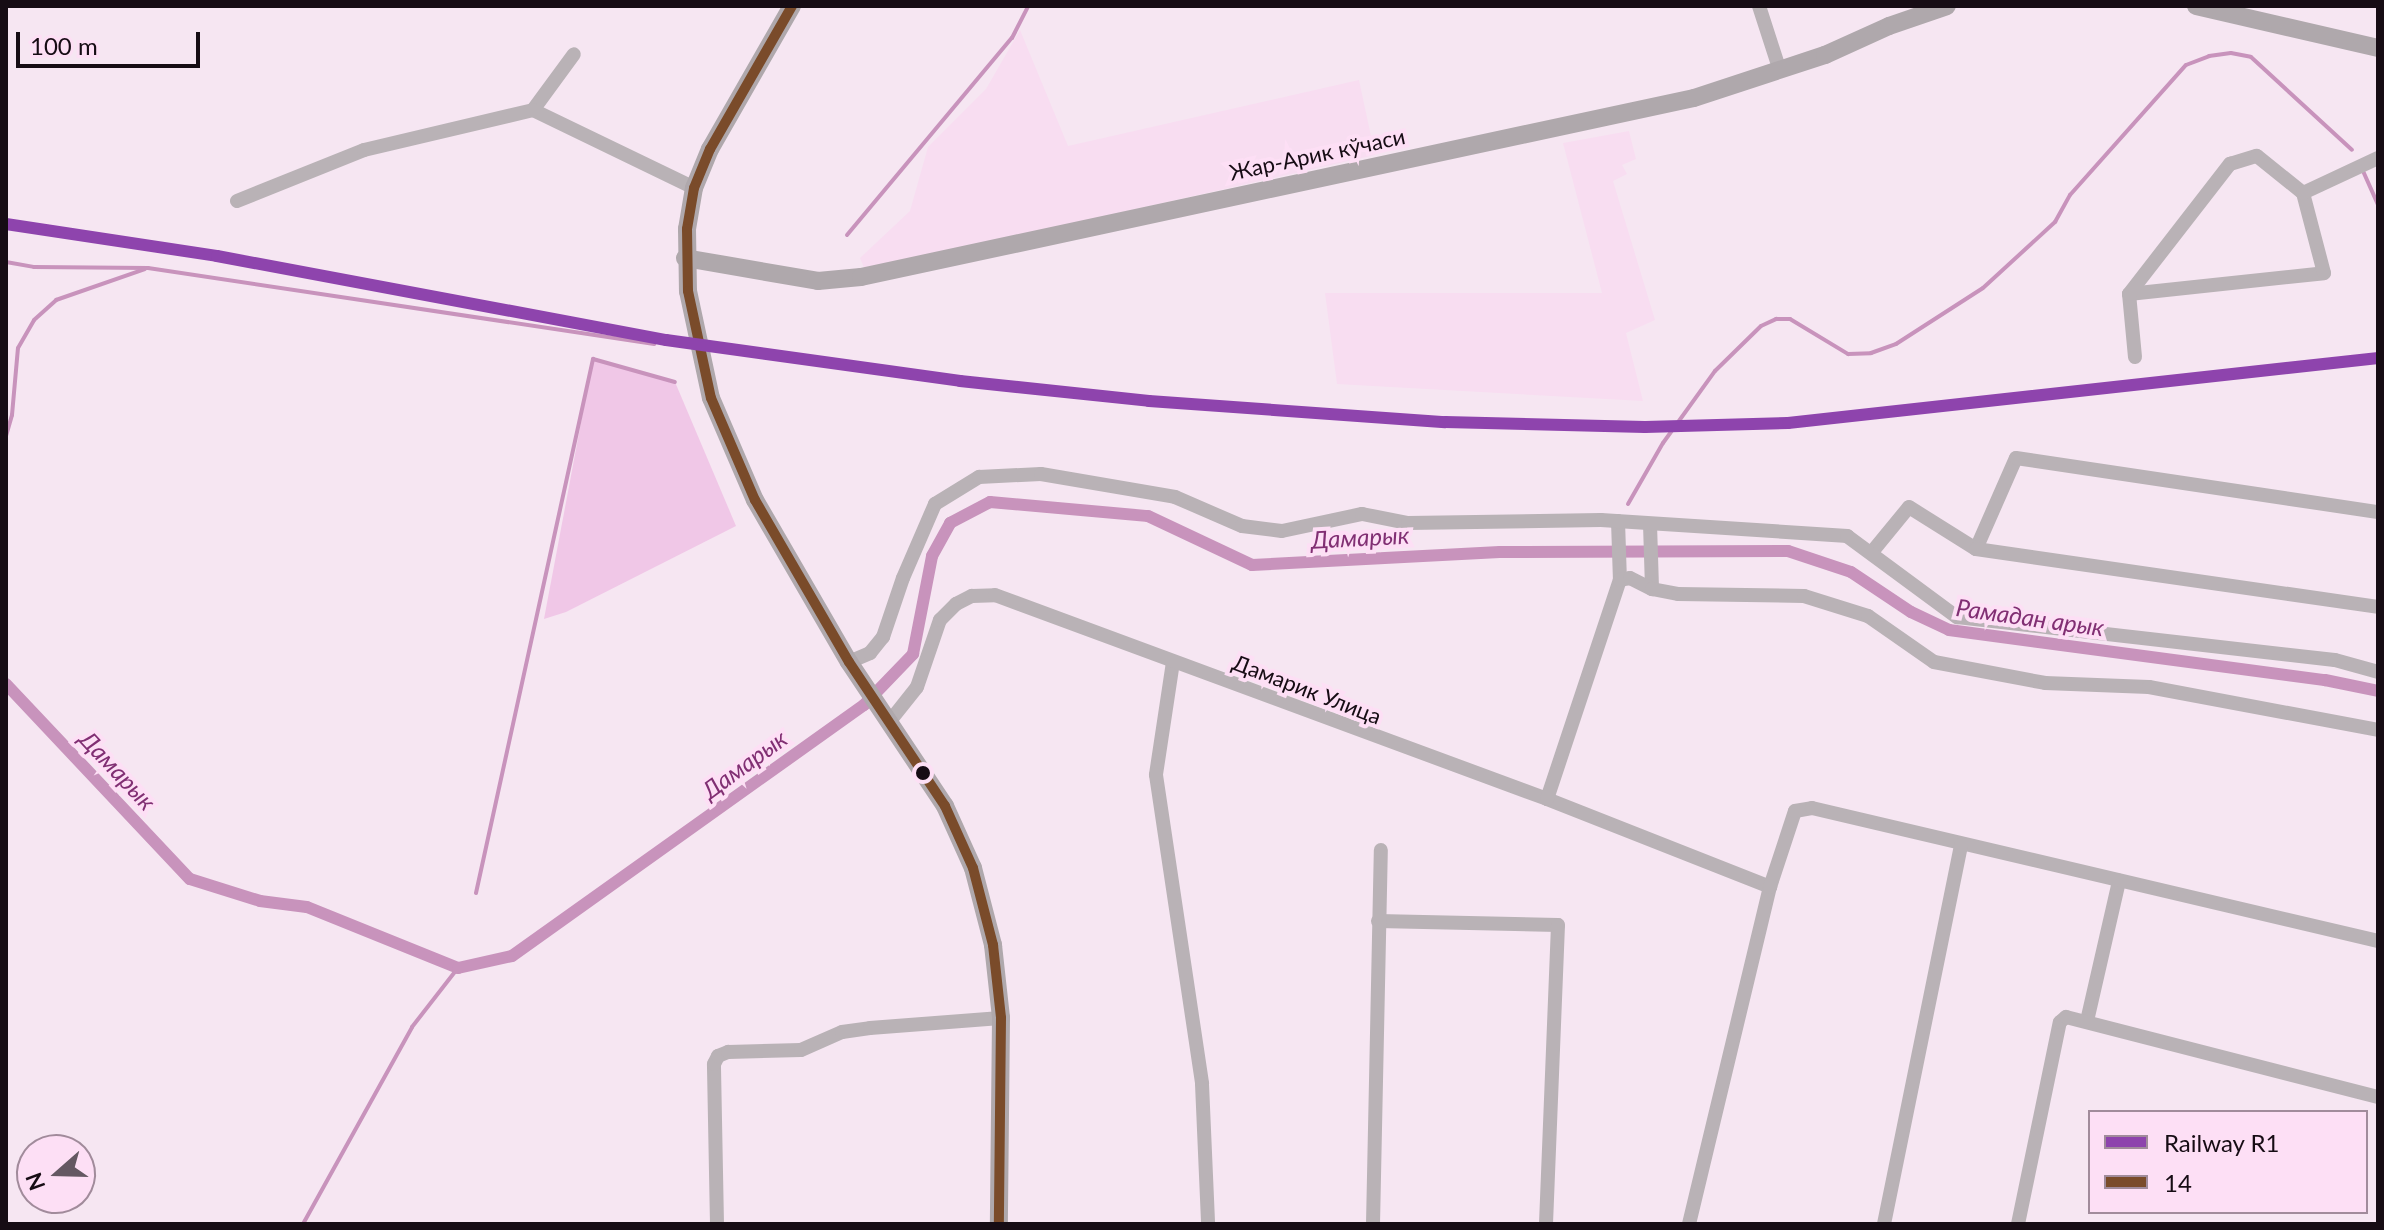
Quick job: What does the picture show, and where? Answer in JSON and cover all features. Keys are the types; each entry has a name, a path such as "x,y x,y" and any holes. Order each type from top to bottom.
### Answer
{"main road":[{"path":"792,6 710,149 694,188 685,258 701,361 725,435 755,500 849,662 945,806 973,868 993,945 1001,1018 999,1224"},
{"name":"Жар-Арик кўчаси","path":"685,258 818,281 861,277 1694,98 1780,71 1920,13 1947,6"},
{"path":"2196,6 2378,48"}],"street":[{"path":"1759,6 1780,71"},
{"path":"533,110 574,54"},
{"path":"237,201 364,150 533,110 694,188"},
{"path":"2129,294 2324,273 2303,193 2257,156 2230,164 2129,294 2135,357"},
{"path":"2303,193 2378,158"},
{"path":"1976,549 2016,458 2378,512"},
{"path":"849,662 870,653 883,637 903,578 935,504 979,477 1041,474 1175,497 1242,526 1282,531 1362,514 1408,523 1618,521 1847,536 1957,617 2335,660 2378,672"},
{"path":"1872,552 1909,507 1976,549 2378,607"},
{"path":"1547,799 1620,580 1618,521"},
{"path":"1650,524 1652,589"},
{"path":"1620,580 1630,578 1652,589 1678,594 1804,596 1868,616 1934,662 2045,683 2149,687 2378,730"},
{"name":"Дамарик Улица","path":"886,716 917,687 940,620 956,604 972,596 995,595 1547,799 1770,887"},
{"path":"1173,662 1156,775 1202,1084 1208,1224"},
{"path":"1689,1224 1770,887 1795,811 1812,808 2378,941"},
{"path":"1884,1224 1961,845"},
{"path":"1373,1224 1381,850"},
{"path":"2087,1021 2119,881"},
{"path":"1378,921 1558,925 1546,1224"},
{"path":"2018,1224 2060,1022 2066,1017 2378,1097"},
{"path":"717,1224 714,1064 718,1056 728,1052 801,1050 842,1032 870,1028 1001,1018"}],"shaded area":[{"path":"1020,30 1068,146 1359,80 1375,155 865,270 860,258 910,211 928,147 986,89"},
{"path":"1629,131 1636,159 1622,165 1627,174 1613,181 1655,320 1626,333 1643,401 1337,384 1325,293 1602,293 1563,143"},
{"path":"593,359 675,382 736,526 566,612 544,619"}],"waterway":[{"path":"847,235 1012,38 1028,6"},
{"path":"1628,504 1663,443 1715,371 1761,326 1776,319 1790,319 1848,354 1871,353 1896,344 1983,288 2055,222 2070,195 2186,65 2209,56 2231,53 2251,57 2352,150"},
{"path":"2363,171 2378,204"},
{"path":"6,262 34,267 148,268 654,344"},
{"path":"6,436 12,415 18,348 34,320 56,300 145,269"},
{"path":"476,893 593,359 675,382"},
{"name":"Дамарык","path":"6,684 190,879 260,901 307,907 458,968 512,956 864,705 913,654 932,556 950,523 990,502 1148,516 1252,565 1500,552 1788,551 1851,572 1911,612 1949,630 2325,680 2378,691"},
{"path":"303,1224 412,1027 458,968"}],"rail line":[{"name":"R1","path":"6,224 217,256 666,340 960,381 1149,401 1445,422 1645,427 1788,423 2378,358"}],"transit line":[{"name":"14","path":"792,6 710,149 694,188 687,229 688,291 711,398 755,500 849,662 945,806 973,868 993,945 1001,1018 999,1224"}],"water label":[{"name":"Рамадан арык","path":"2030,617"}]}
